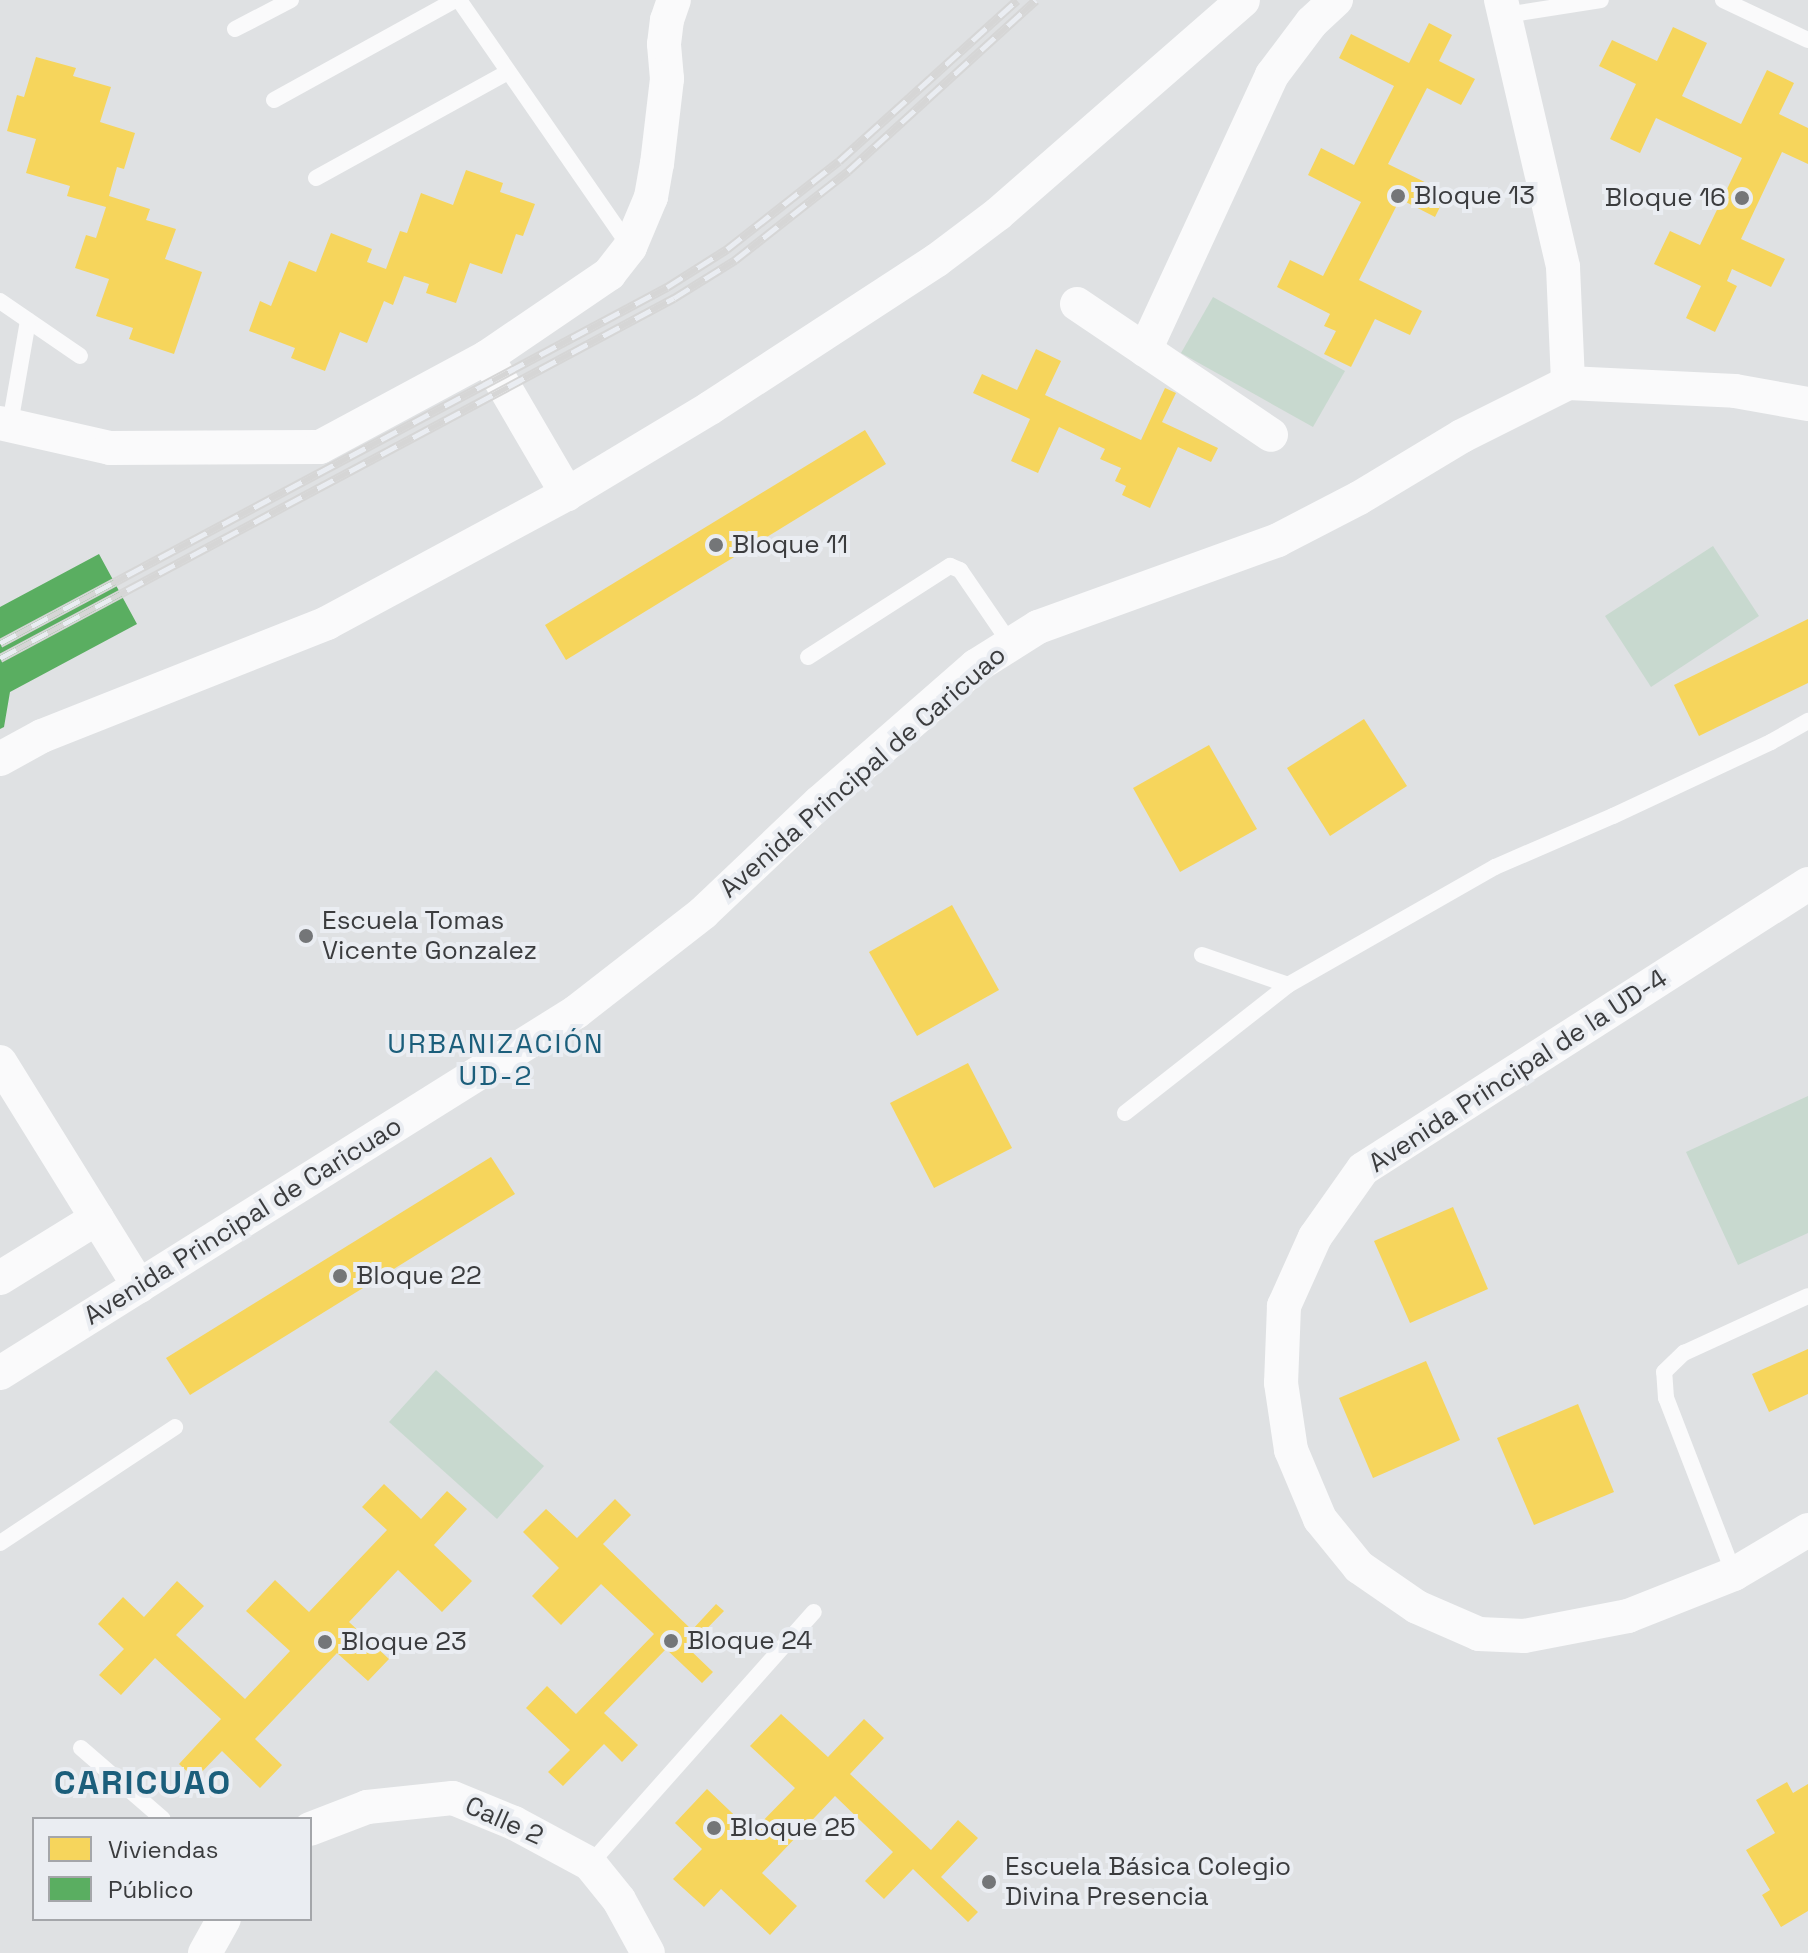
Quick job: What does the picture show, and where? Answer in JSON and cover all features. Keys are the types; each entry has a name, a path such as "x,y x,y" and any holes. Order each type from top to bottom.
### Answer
{"street":[{"path":"5,423 110,448 320,447 487,357 609,274 630,247 651,197 657,164 667,79 664,44 674,0"},
{"path":"0,759 42,736 327,623 567,494 826,335 937,260 1059,162 1243,0"},
{"path":"1145,350 1272,75 1312,22 1336,0"},
{"path":"1504,8 1563,267 1568,383"},
{"path":"1077,304 1271,435"},
{"path":"487,357 567,494"},
{"name":"Avenida Principal de Caricuao","path":"0,1373 576,1012 703,913 820,802 976,666 1038,627 1278,540 1359,498 1462,436 1568,383 1735,391 1808,404"},
{"name":"Avenida Principal de la UD-4","path":"1808,884 1363,1169 1315,1237 1284,1306 1281,1383 1291,1450 1320,1519 1359,1567 1417,1607 1479,1634 1524,1636 1628,1616 1734,1574 1808,1530"},
{"path":"0,1062 139,1286"},
{"path":"0,1278 97,1218"},
{"name":"Calle 2","path":"312,1828 367,1807 453,1798 514,1823 590,1864 619,1900 648,1953"},
{"path":"205,1953 223,1921"}],"lane":[{"path":"235,29 291,0"},
{"path":"274,100 457,0 630,247"},
{"path":"1504,8 1601,0"},
{"path":"1723,0 1808,40"},
{"path":"316,178 508,72"},
{"path":"0,301 80,356"},
{"path":"5,423 28,321"},
{"path":"808,657 950,566 960,570 1010,643"},
{"path":"1125,1113 1288,985 1495,867 1628,810 1771,742 1808,721"},
{"path":"1202,955 1288,985"},
{"path":"1734,1574 1666,1398 1664,1372 1684,1353 1808,1296"},
{"path":"0,1543 175,1427"},
{"path":"590,1864 814,1612"},
{"path":"81,1748 161,1817"}],"green space":[{"path":"1213,297 1345,371 1313,427 1181,353"},
{"path":"1713,546 1759,616 1651,687 1605,616"},
{"path":"1808,1096 1808,1233 1738,1265 1686,1152"},
{"path":"436,1370 544,1466 497,1519 389,1422"}],"building: Viviendas":[{"name":"Bloque 13","path":"1429,23 1452,35 1439,61 1475,79 1461,105 1427,88 1388,164 1447,193 1435,217 1400,199 1359,280 1422,311 1410,335 1375,319 1351,367 1324,354 1336,331 1324,326 1330,314 1277,287 1290,260 1323,276 1361,202 1308,175 1321,148 1354,165 1394,86 1339,58 1351,34 1409,63"},
{"name":"Bloque 16","path":"1673,27 1707,43 1682,96 1741,124 1767,70 1794,83 1779,114 1808,128 1808,164 1782,152 1741,239 1785,259 1771,287 1732,269 1727,281 1737,286 1715,332 1686,318 1701,286 1654,264 1670,231 1700,245 1742,158 1656,118 1640,153 1610,139 1636,84 1599,66 1612,40 1657,61"},
{"path":"36,57 76,68 73,76 111,87 100,122 135,133 124,169 117,167 109,196 150,209 146,220 176,229 165,259 202,272 174,354 129,339 133,328 96,316 109,279 75,268 86,235 96,238 106,207 67,196 70,186 26,173 36,139 7,131 17,95 24,97"},
{"path":"466,170 503,183 500,192 535,204 523,236 516,234 502,274 470,263 456,303 426,293 429,284 404,276 393,305 384,301 367,343 340,332 325,371 291,358 295,348 249,331 260,301 271,306 289,261 316,272 331,233 372,249 367,262 386,269 400,231 407,233 421,193 453,205"},
{"path":"1036,349 1061,361 1045,395 1141,440 1165,388 1176,393 1162,422 1218,448 1211,462 1178,447 1150,508 1122,495 1126,486 1115,481 1121,468 1100,459 1105,449 1059,427 1038,473 1011,461 1030,419 973,393 982,374 1017,390"},
{"name":"Bloque 11","path":"865,430 886,464 566,660 545,625"},
{"path":"1808,619 1808,683 1699,736 1674,685"},
{"path":"1364,719 1407,786 1330,836 1287,768"},
{"path":"1209,745 1257,829 1180,872 1133,788"},
{"path":"952,905 999,990 917,1036 869,952"},
{"path":"968,1063 1012,1148 934,1188 890,1103"},
{"name":"Bloque 22","path":"491,1157 515,1194 190,1395 166,1358"},
{"path":"1453,1207 1488,1289 1410,1323 1374,1241"},
{"path":"1808,1349 1808,1394 1769,1412 1752,1374"},
{"path":"1426,1361 1460,1440 1373,1478 1339,1398"},
{"path":"1578,1404 1614,1492 1534,1525 1497,1438"},
{"name":"Bloque 23","path":"384,1484 421,1519 447,1491 467,1509 434,1545 472,1581 442,1612 398,1570 349,1622 389,1659 368,1681 337,1653 255,1739 282,1765 260,1788 222,1751 195,1779 179,1764 221,1719 155,1658 121,1695 99,1675 124,1649 98,1624 123,1597 144,1617 177,1581 204,1606 176,1635 245,1699 290,1651 246,1611 275,1580 309,1612 387,1530 362,1507"},
{"name":"Bloque 24","path":"615,1499 631,1515 603,1544 692,1630 716,1604 724,1611 688,1648 713,1672 702,1683 666,1649 604,1713 638,1745 622,1762 604,1744 563,1786 548,1772 570,1750 526,1708 547,1686 576,1714 654,1634 601,1584 561,1625 532,1596 559,1568 523,1532 546,1509 577,1538"},
{"name":"Bloque 25","path":"781,1714 828,1757 864,1719 884,1738 850,1774 931,1850 958,1820 978,1838 941,1877 978,1912 968,1922 913,1869 884,1899 865,1881 893,1852 835,1796 762,1873 797,1906 770,1935 721,1889 704,1907 673,1879 702,1849 675,1823 707,1789 752,1832 795,1788 750,1746"},
{"path":"1787,1782 1793,1793 1808,1784 1808,1911 1781,1927 1762,1895 1770,1890 1746,1850 1775,1833 1756,1800"}],"building: Público":[{"path":"99,554 137,624 10,692 4,727 0,729 0,607"}],"railway":[{"path":"0,643 667,287 727,249 839,161 1017,0"},
{"path":"0,658 674,298 735,260 848,171 1036,0"}],"place":[{"name":"Bloque 13","path":"1398,196"},
{"name":"Bloque 16","path":"1742,198"},
{"name":"Bloque 11","path":"716,545"},
{"name":"Escuela Tomas Vicente Gonzalez","path":"306,936"},
{"name":"Bloque 22","path":"340,1276"},
{"name":"Bloque 24","path":"671,1641"},
{"name":"Bloque 23","path":"325,1642"},
{"name":"Bloque 25","path":"714,1828"},
{"name":"Escuela Básica Colegio Divina Presencia","path":"989,1882"}],"district":[{"name":"URBANIZACIÓN UD-2","path":"496,1059"},
{"name":"CARICUAO","path":"143,1783"}]}
